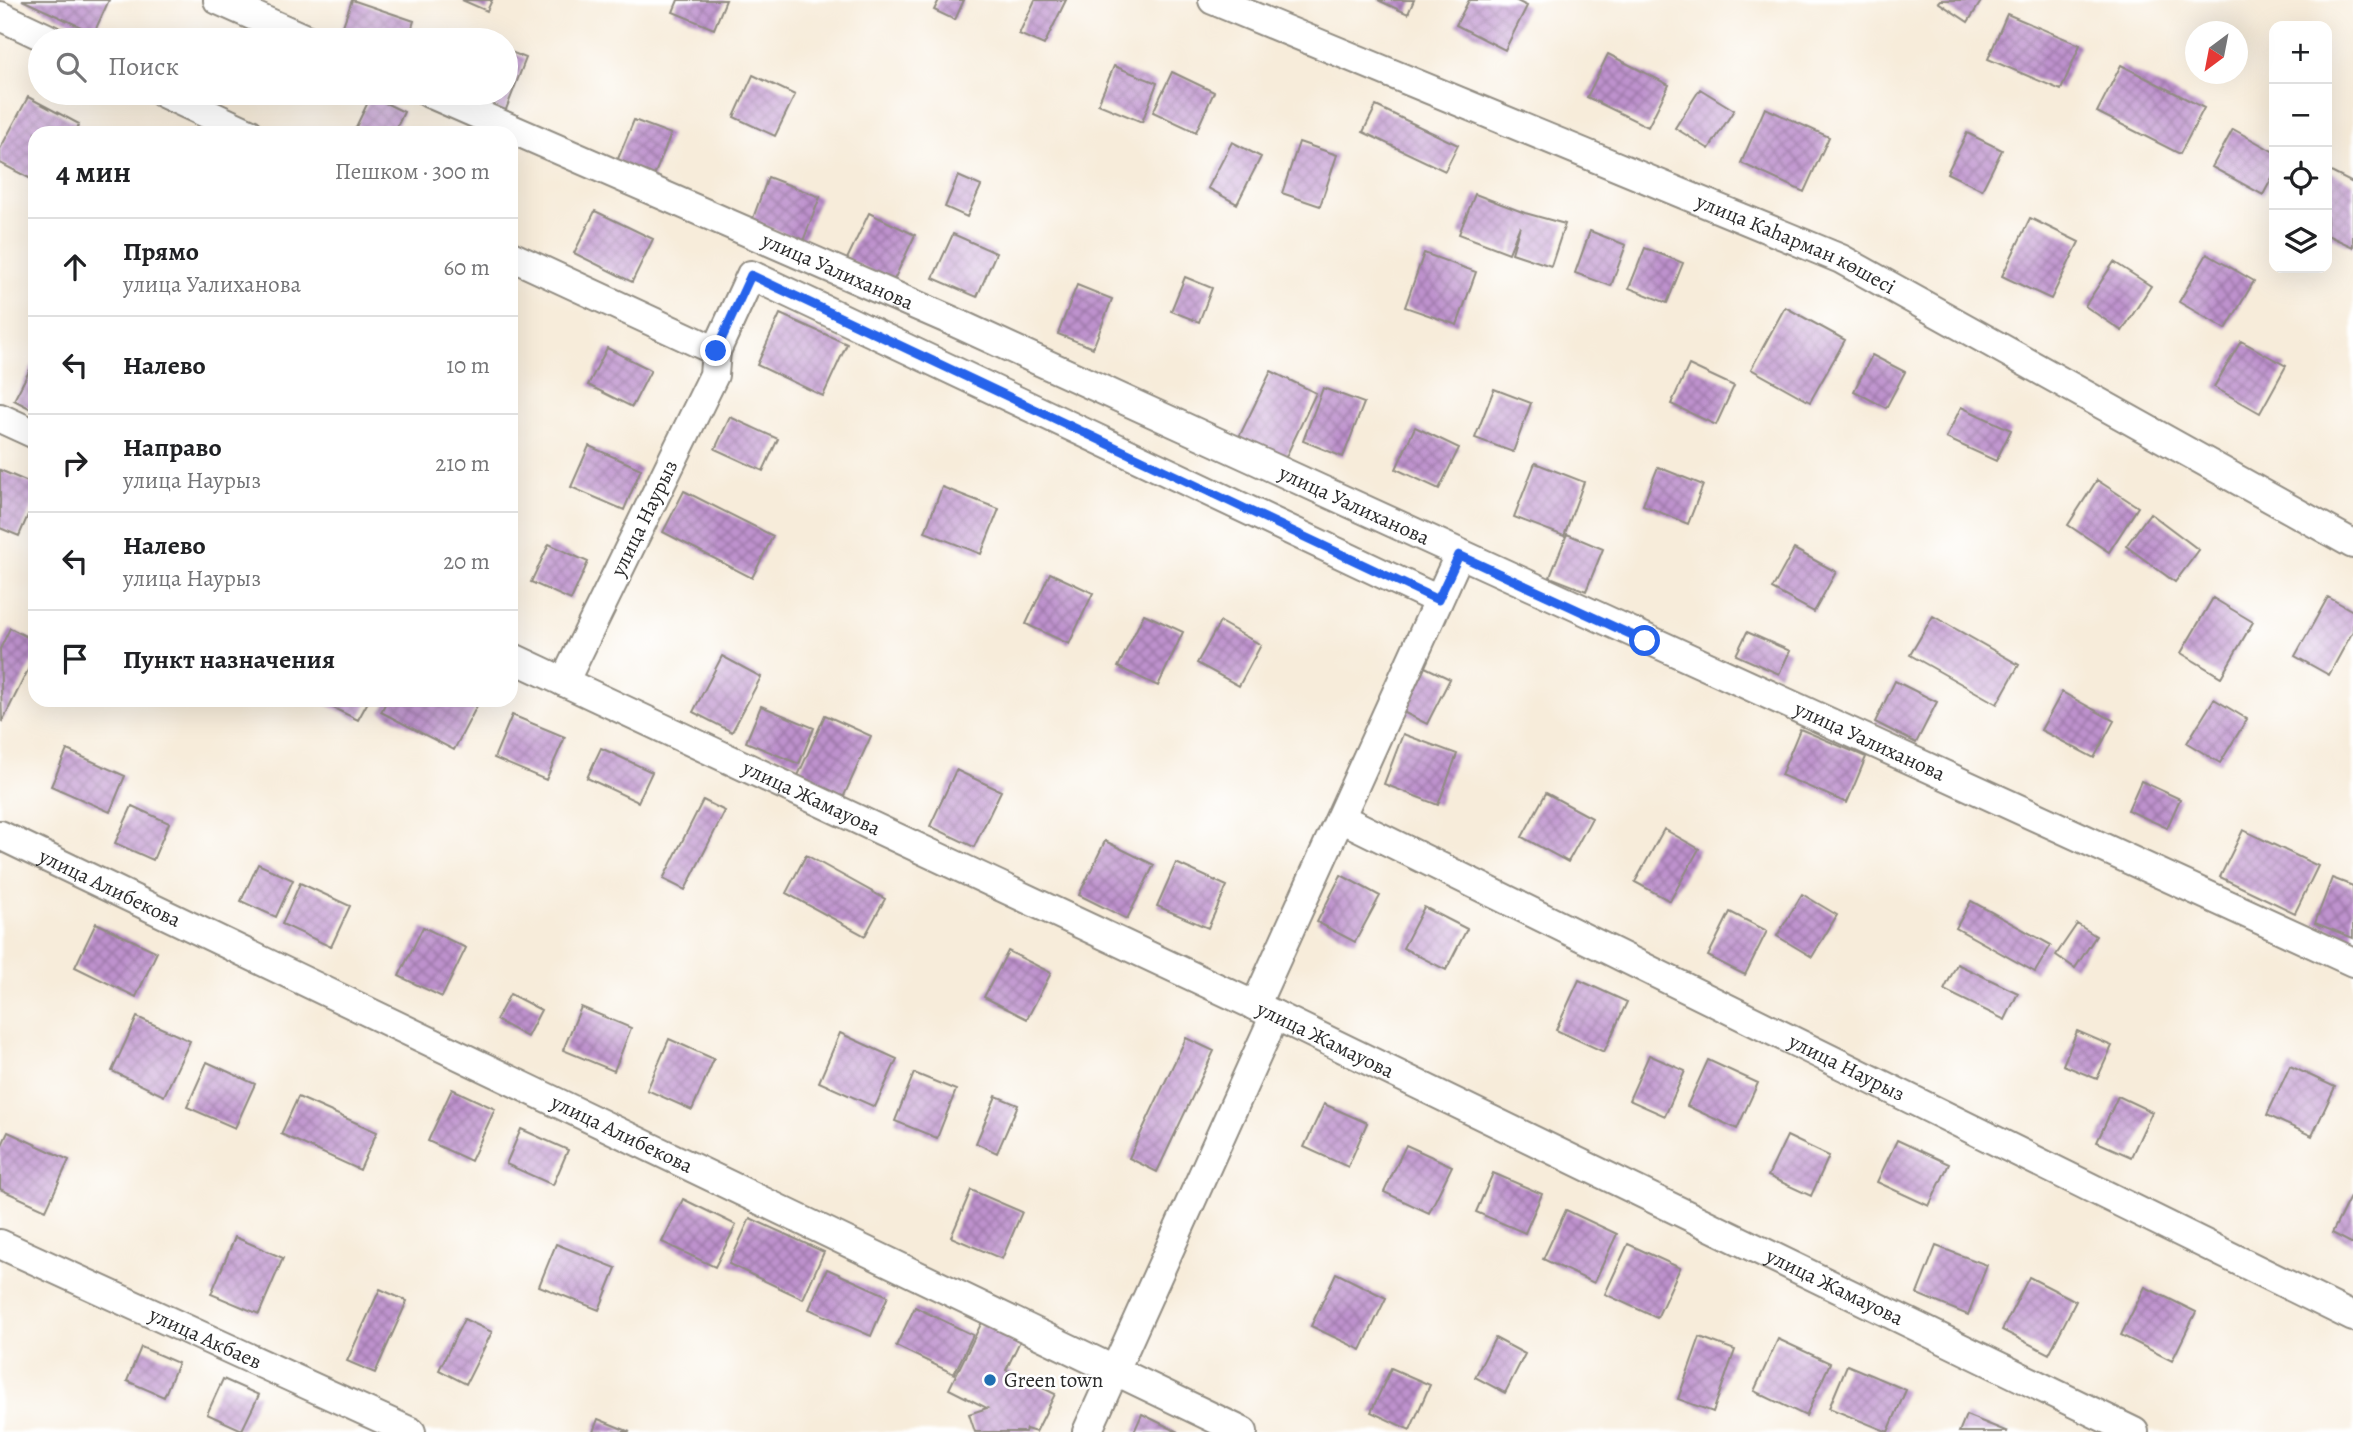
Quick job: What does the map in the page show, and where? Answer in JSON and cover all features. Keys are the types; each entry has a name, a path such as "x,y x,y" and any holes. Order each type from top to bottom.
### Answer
{"street":[{"path":"218,0 282,28"},
{"name":"улица Каһарман көшесі","path":"1213,0 1841,259 2353,544"},
{"path":"0,16 28,29"},
{"path":"189,105 234,126"},
{"name":"улица Уалиханова","path":"457,105 505,126"},
{"name":"улица Уалиханова","path":"518,132 950,320 2353,962"},
{"path":"518,259 716,351"},
{"name":"улица Наурыз","path":"564,682 714,374 716,351 751,275 1438,600"},
{"path":"0,418 28,431"},
{"path":"1087,1432 1116,1373 1341,818 1459,555"},
{"name":"улица Жамауова","path":"518,660 1265,1010 2134,1432"},
{"name":"улица Наурыз","path":"1341,818 2353,1317"},
{"name":"улица Алибекова","path":"0,835 1243,1432"},
{"name":"улица Акбаев","path":"0,1244 411,1432"}],"building":[{"path":"22,0 109,0 96,28 83,28"},
{"path":"352,0 414,21 412,28 342,28"},
{"path":"462,0 492,0 487,11"},
{"path":"678,0 726,0 714,29 673,12"},
{"path":"939,0 964,0 955,20 934,10"},
{"path":"1035,0 1066,0 1044,45 1019,34"},
{"path":"1378,0 1414,0 1408,14"},
{"path":"1469,0 1515,0 1527,6 1505,50 1456,25"},
{"path":"1982,0 1968,22 1938,2"},
{"path":"2007,14 2080,45 2061,90 1988,59"},
{"path":"1608,54 1669,85 1648,127 1587,97"},
{"path":"518,55 526,58 518,79"},
{"path":"2121,65 2204,108 2180,154 2097,112"},
{"path":"1114,66 1157,83 1142,122 1098,104"},
{"path":"1172,72 1214,92 1196,132 1153,112"},
{"path":"753,75 795,95 775,136 734,117"},
{"path":"1700,89 1734,110 1709,149 1675,128"},
{"path":"28,97 28,105 43,105 79,124 28,126 28,177 0,163 0,149"},
{"path":"367,105 390,105 404,112 397,126 356,126"},
{"path":"488,105 508,105 505,112"},
{"path":"1376,106 1458,145 1445,171 1363,132"},
{"path":"1765,108 1829,137 1804,192 1741,163"},
{"path":"634,120 671,134 652,181 615,166"},
{"path":"2233,129 2269,149 2269,184 2263,195 2212,167"},
{"path":"1967,133 2002,150 1982,190 1947,173"},
{"path":"1232,142 1261,157 1237,204 1208,188"},
{"path":"1299,142 1337,155 1320,206 1282,193"},
{"path":"2332,172 2353,183 2353,247 2332,237"},
{"path":"958,176 981,186 967,217 945,207"},
{"path":"768,177 820,197 803,241 752,221"},
{"path":"1475,194 1525,213 1565,224 1551,266 1512,253 1520,226 1509,253 1459,234"},
{"path":"595,211 653,239 632,282 574,253"},
{"path":"869,213 915,235 893,282 847,259"},
{"path":"2030,218 2079,242 2051,299 2002,276"},
{"path":"1590,231 1626,245 1611,286 1575,273"},
{"path":"953,234 996,253 977,297 933,278"},
{"path":"1645,248 1683,263 1667,303 1629,288"},
{"path":"1424,253 1476,272 1457,325 1405,307"},
{"path":"2207,254 2254,281 2226,329 2179,302"},
{"path":"2114,262 2151,286 2122,331 2085,306"},
{"path":"1185,277 1212,288 1199,322 1171,311"},
{"path":"1077,285 1112,299 1093,348 1058,334"},
{"path":"1785,307 1845,340 1810,402 1751,369"},
{"path":"780,314 847,344 823,396 757,365"},
{"path":"2241,341 2286,366 2260,413 2214,387"},
{"path":"607,348 651,370 632,407 588,385"},
{"path":"1872,355 1905,372 1886,408 1854,391"},
{"path":"1689,365 1734,386 1716,425 1671,404"},
{"path":"1271,371 1316,393 1284,461 1238,439"},
{"path":"28,373 28,407 14,400"},
{"path":"1323,388 1364,403 1343,457 1303,441"},
{"path":"1494,389 1531,403 1513,452 1475,438"},
{"path":"1961,407 2011,430 1996,461 1946,438"},
{"path":"730,417 778,439 763,471 715,449"},
{"path":"1415,427 1459,448 1439,489 1396,469"},
{"path":"589,446 641,469 624,510 571,487"},
{"path":"1535,463 1584,482 1564,536 1514,517"},
{"path":"1658,467 1703,485 1688,524 1643,505"},
{"path":"0,470 28,482 28,515 19,536 0,528"},
{"path":"2097,480 2138,507 2109,552 2068,525"},
{"path":"942,487 999,509 981,554 925,532"},
{"path":"684,491 773,536 752,578 663,532"},
{"path":"2150,513 2199,550 2175,582 2126,546"},
{"path":"1567,534 1603,549 1586,591 1550,577"},
{"path":"549,544 588,562 571,600 531,582"},
{"path":"1794,549 1836,572 1814,612 1772,589"},
{"path":"1050,573 1093,593 1069,644 1026,624"},
{"path":"2328,597 2353,611 2353,631 2329,675 2295,656"},
{"path":"2213,598 2253,622 2221,677 2181,653"},
{"path":"1144,614 1183,632 1158,686 1118,667"},
{"path":"1933,616 2019,665 1997,704 1910,655"},
{"path":"1220,622 1261,645 1239,686 1197,663"},
{"path":"10,628 28,637 28,670 2,722 0,649"},
{"path":"1747,632 1790,651 1779,674 1736,655"},
{"path":"722,656 761,677 732,732 693,712"},
{"path":"1425,667 1450,679 1427,724 1403,712"},
{"path":"1895,681 1937,702 1916,743 1875,722"},
{"path":"2062,692 2114,721 2094,758 2041,730"},
{"path":"2214,699 2247,719 2220,763 2187,743"},
{"path":"761,706 814,728 799,764 746,742"},
{"path":"331,707 365,707 358,720"},
{"path":"384,707 476,707 454,750 381,712"},
{"path":"512,715 565,737 546,780 494,758"},
{"path":"825,715 871,736 843,798 797,778"},
{"path":"1800,729 1866,757 1847,803 1781,775"},
{"path":"1403,734 1457,754 1438,805 1384,784"},
{"path":"601,748 652,772 638,802 587,778"},
{"path":"67,750 125,776 110,812 51,786"},
{"path":"956,770 1001,791 974,847 930,826"},
{"path":"2141,781 2180,799 2167,828 2128,810"},
{"path":"1546,793 1592,818 1568,862 1522,837"},
{"path":"703,800 725,811 685,890 663,879"},
{"path":"132,806 169,823 153,860 115,843"},
{"path":"1664,829 1699,849 1670,901 1635,882"},
{"path":"2243,830 2318,866 2295,913 2220,877"},
{"path":"1105,841 1154,865 1127,919 1079,895"},
{"path":"806,855 885,899 865,936 786,893"},
{"path":"1176,863 1227,886 1208,928 1157,906"},
{"path":"258,864 293,880 276,917 241,901"},
{"path":"1341,875 1380,896 1355,942 1317,922"},
{"path":"2332,878 2353,886 2353,938 2315,923"},
{"path":"300,883 350,906 331,947 282,924"},
{"path":"1802,894 1837,915 1812,957 1777,936"},
{"path":"1971,901 2051,945 2035,972 1956,928"},
{"path":"1424,907 1467,929 1446,970 1403,948"},
{"path":"1730,912 1767,931 1745,975 1708,956"},
{"path":"96,923 157,952 136,997 75,967"},
{"path":"2077,924 2096,936 2075,968 2056,955"},
{"path":"423,927 466,948 442,997 399,976"},
{"path":"1008,951 1051,973 1027,1019 984,997"},
{"path":"1957,964 2018,993 2005,1020 1944,990"},
{"path":"1579,980 1627,1002 1604,1052 1556,1030"},
{"path":"510,994 541,1010 527,1037 496,1020"},
{"path":"581,1007 631,1028 614,1071 563,1050"},
{"path":"137,1017 190,1041 164,1096 112,1071"},
{"path":"2077,1031 2112,1046 2097,1079 2063,1065"},
{"path":"840,1033 897,1059 875,1107 819,1082"},
{"path":"1186,1038 1214,1051 1157,1172 1129,1158"},
{"path":"669,1039 714,1059 692,1110 647,1090"},
{"path":"1649,1055 1685,1071 1665,1116 1629,1100"},
{"path":"1708,1060 1758,1083 1737,1129 1687,1106"},
{"path":"207,1062 255,1084 235,1128 187,1107"},
{"path":"2290,1066 2335,1087 2312,1136 2267,1115"},
{"path":"914,1073 956,1090 937,1138 895,1121"},
{"path":"452,1089 495,1109 471,1161 428,1141"},
{"path":"996,1096 1018,1105 997,1153 976,1143"},
{"path":"2118,1096 2152,1112 2131,1157 2097,1142"},
{"path":"298,1097 377,1132 360,1170 281,1134"},
{"path":"1324,1104 1367,1123 1348,1167 1304,1147"},
{"path":"521,1129 568,1150 553,1185 506,1164"},
{"path":"8,1132 69,1160 46,1210 0,1189 0,1149"},
{"path":"1787,1136 1829,1156 1811,1196 1768,1176"},
{"path":"1897,1140 1949,1164 1929,1206 1877,1182"},
{"path":"1406,1145 1452,1166 1429,1213 1384,1192"},
{"path":"1493,1173 1542,1194 1525,1233 1476,1212"},
{"path":"971,1190 1022,1212 1002,1259 951,1237"},
{"path":"2353,1191 2353,1244 2332,1233"},
{"path":"683,1199 736,1225 715,1267 662,1242"},
{"path":"1566,1210 1617,1234 1594,1283 1543,1259"},
{"path":"750,1218 824,1252 803,1299 729,1264"},
{"path":"235,1237 283,1258 259,1314 211,1294"},
{"path":"556,1244 616,1268 599,1310 539,1286"},
{"path":"1628,1244 1680,1268 1657,1318 1605,1294"},
{"path":"1936,1246 1987,1265 1968,1315 1917,1294"},
{"path":"827,1269 888,1296 871,1336 809,1309"},
{"path":"1336,1273 1386,1298 1361,1350 1311,1326"},
{"path":"2029,1277 2076,1301 2049,1354 2002,1330"},
{"path":"2145,1287 2196,1312 2172,1361 2121,1335"},
{"path":"380,1289 407,1301 375,1373 347,1361"},
{"path":"915,1307 973,1335 954,1374 896,1346"},
{"path":"464,1319 492,1332 466,1384 439,1370"},
{"name":"Green town","path":"982,1322 1020,1341 1006,1370 1055,1394 1036,1432 1026,1429 1025,1432 975,1432 969,1414 987,1408 949,1389"},
{"path":"1700,1337 1735,1350 1713,1412 1678,1399"},
{"path":"1495,1338 1525,1354 1505,1393 1475,1377"},
{"path":"1778,1339 1830,1363 1806,1416 1754,1391"},
{"path":"141,1347 178,1363 164,1397 127,1381"},
{"path":"1847,1365 1906,1390 1888,1432 1829,1408"},
{"path":"1391,1368 1430,1385 1410,1430 1371,1412"},
{"path":"223,1379 259,1395 242,1430 207,1414"},
{"path":"1142,1414 1178,1432 1134,1432"},
{"path":"1966,1415 2008,1432 1959,1432"},
{"path":"598,1419 630,1432 593,1432"}],"place":[{"name":"Green town","path":"990,1380"}],"route":[{"path":"716,351 751,275 1438,600 1459,555 1645,641"}]}
